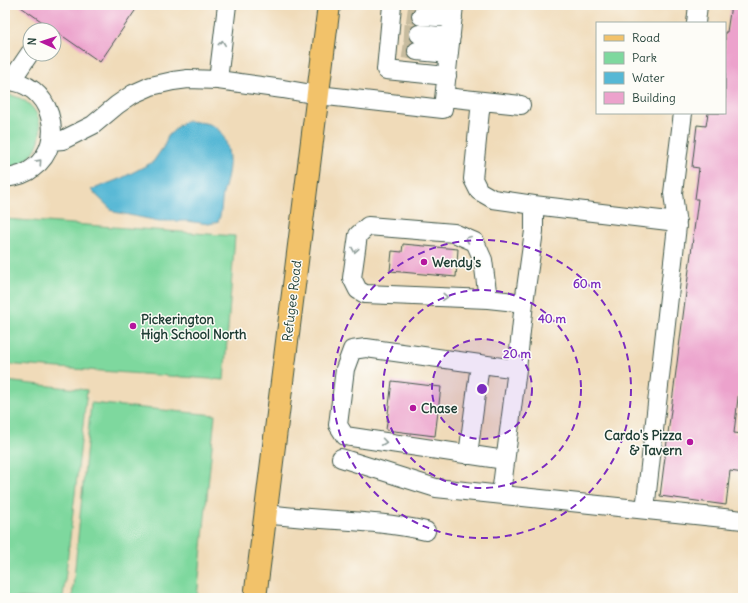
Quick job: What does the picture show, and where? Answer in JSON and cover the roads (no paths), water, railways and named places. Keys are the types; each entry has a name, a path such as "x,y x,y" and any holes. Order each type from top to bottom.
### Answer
{"main road":[{"name":"Refugee Road","path":"255,598 329,5"}],"street":[{"path":"218,80 227,5"},
{"path":"696,22 698,5"},
{"path":"51,141 63,140 93,125 133,94 151,86 188,79 218,80 318,95 443,109 445,96 447,76 450,45 453,12 403,12 404,41 386,70 447,76"},
{"path":"404,41 450,45"},
{"path":"5,178 20,176 34,168 45,156 51,141 52,125 48,109 39,96 26,86 8,81 23,62"},
{"path":"445,96 521,105"},
{"path":"481,101 473,179 479,191 493,199 677,222"},
{"path":"645,510 677,226 673,193 683,114"},
{"path":"501,494 534,231 534,205"},
{"path":"488,299 483,260 475,242 454,233 368,226 358,235 352,278 358,290 365,294 488,299 524,303"},
{"path":"505,460 345,436 338,425 345,369 352,350 366,348 517,369"},
{"path":"468,455 480,364"},
{"path":"341,458 436,488 743,520"},
{"path":"266,514 368,523 426,531"}],"water":[{"path":"188,121 212,125 219,131 226,141 229,154 229,167 218,222 209,224 186,221 159,221 114,212 91,190 122,178 153,162 164,146 168,136 182,123"}],"tunnel":[{"path":"407,14 421,16"},
{"path":"404,33 419,34"},
{"path":"403,49 417,51"}],"place":[{"name":"Wendy's","path":"424,262"},
{"name":"Pickerington High School North","path":"133,326"},
{"name":"Chase","path":"413,408"},
{"name":"Cardo's Pizza & Tavern","path":"690,442"}]}
